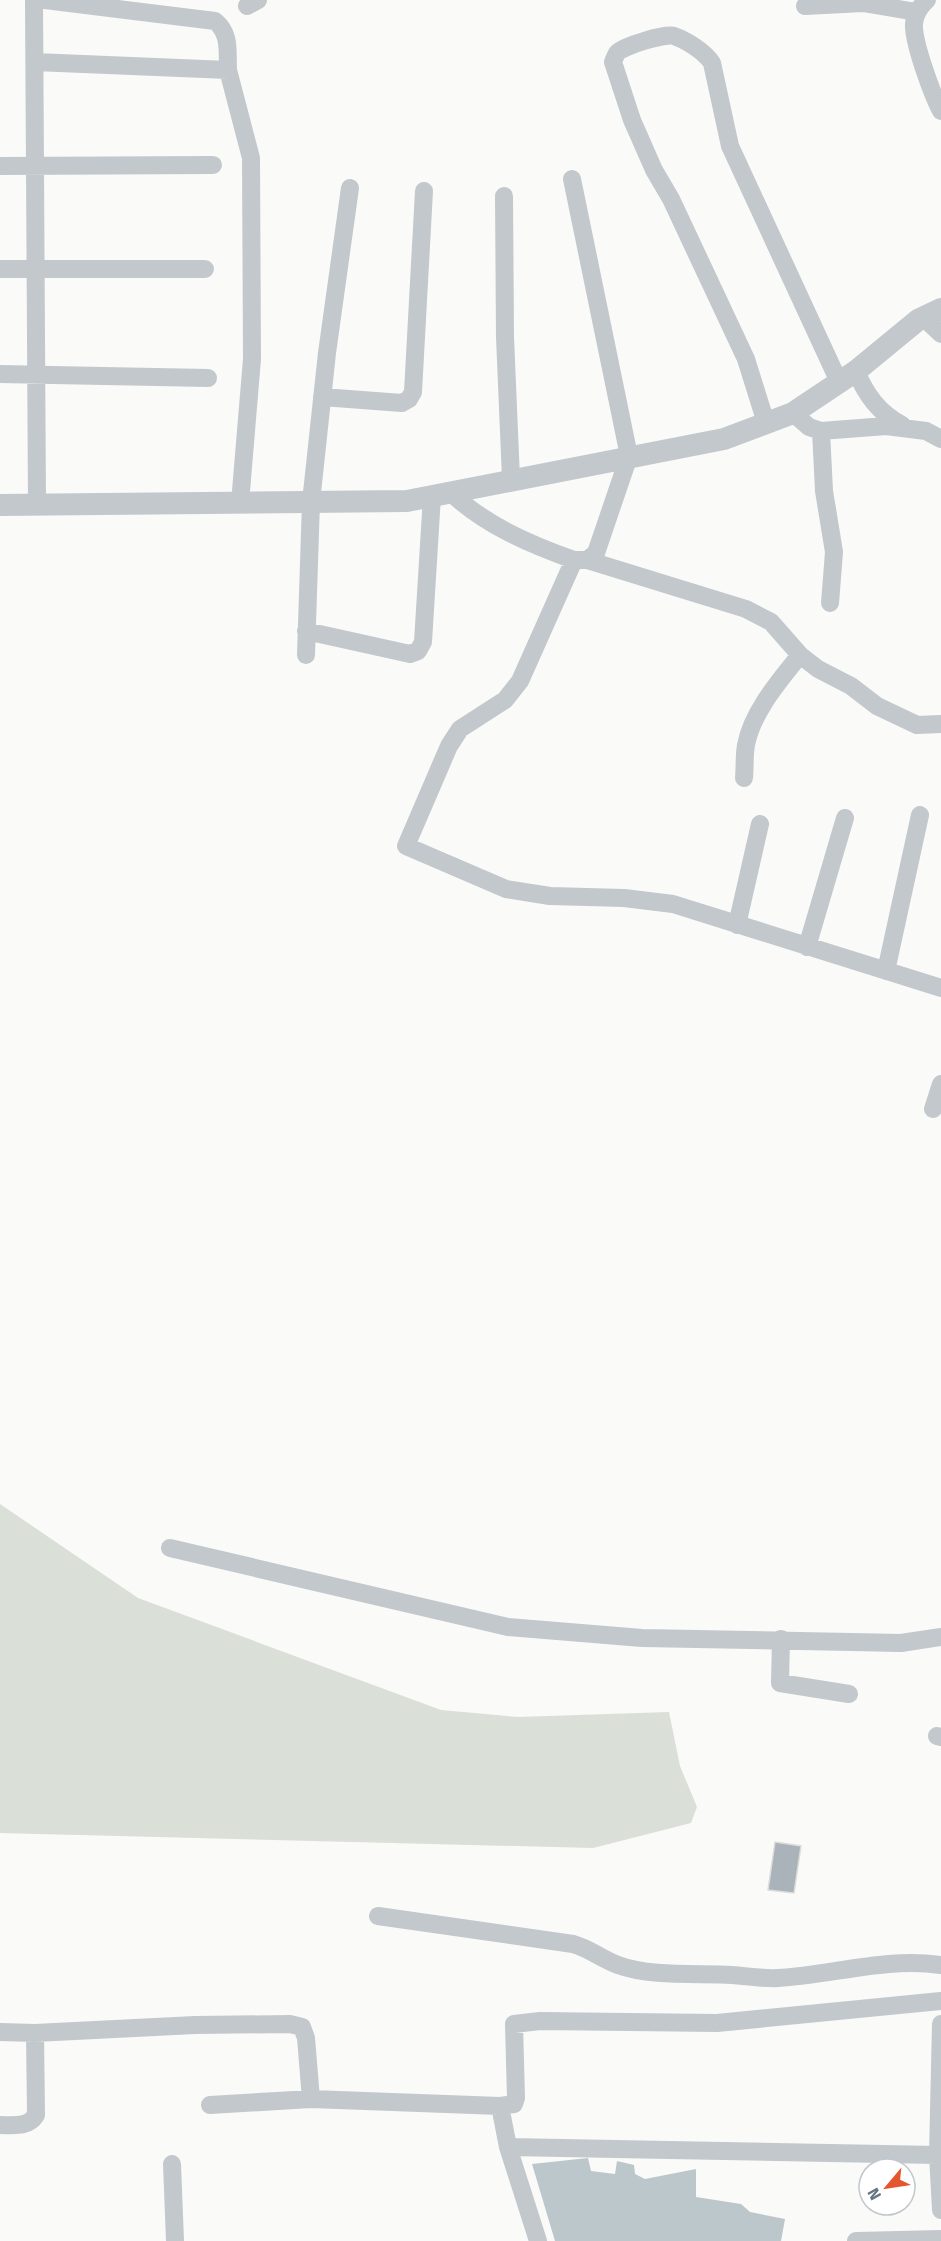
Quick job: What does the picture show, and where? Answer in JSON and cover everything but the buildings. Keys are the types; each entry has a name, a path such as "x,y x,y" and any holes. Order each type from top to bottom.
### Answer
{"street":[{"path":"34,0 37,505"},
{"path":"45,0 216,21 222,27 227,39 228,70 251,158 252,359 240,503"},
{"path":"805,6 863,3 922,6 914,27 929,83 941,111"},
{"path":"766,423 746,359 632,120 613,62 623,49 666,35 674,35 708,56 712,63 730,146 848,376 887,417 909,428"},
{"path":"35,62 228,70"},
{"path":"0,166 36,168 213,165"},
{"path":"572,179 629,456 596,553 581,560 520,681 505,700 460,729 449,746 406,846 506,889 550,896 624,898 673,904 941,988"},
{"path":"306,655 311,502 322,397 350,188"},
{"path":"322,397 402,403 409,399 413,392 424,191"},
{"path":"504,196 505,337 511,479"},
{"path":"0,269 205,269"},
{"path":"0,505 407,501 724,439 793,413 848,376 932,313 941,334"},
{"path":"0,374 208,378"},
{"path":"793,413 809,428 821,431 886,426 926,431 941,439"},
{"path":"821,431 824,491 834,552 830,603"},
{"path":"441,494 464,505 510,534 581,560 746,609 771,622 800,655 818,669 851,686 877,706 917,725 941,724"},
{"path":"306,631 410,654 418,651 423,642 441,494"},
{"path":"744,778 746,743 754,724 762,708 800,655"},
{"path":"886,971 920,815"},
{"path":"807,947 845,818"},
{"path":"737,925 760,824"},
{"path":"933,1108 941,1084"},
{"path":"170,1548 508,1627 642,1638 901,1642 941,1637"},
{"path":"781,1639 780,1683 849,1694"},
{"path":"378,1916 573,1944 592,1949 603,1959 620,1966 683,1974 775,1979 816,1975 856,1966 912,1961 941,1965"},
{"path":"210,2105 311,2098 500,2106 514,2104 516,2098 514,2024 540,2021 717,2023 941,2001"},
{"path":"0,2031 35,2033 195,2025 290,2024 302,2027 306,2038 311,2098"},
{"path":"941,2024 938,2155 941,2210"},
{"path":"0,2125 23,2125 32,2121 36,2115 35,2033"},
{"path":"500,2106 508,2147 538,2241"},
{"path":"508,2147 938,2155"},
{"path":"172,2164 174,2241"},
{"path":"856,2241 941,2239"}],"shaded area":[{"path":"0,1504 138,1598 441,1710 517,1717 669,1712 680,1766 697,1807 691,1823 593,1848 0,1833"},
{"path":"588,2158 591,2171 615,2174 617,2161 634,2165 635,2174 645,2179 696,2169 696,2197 741,2204 750,2212 785,2219 781,2241 555,2241 532,2164"}]}
